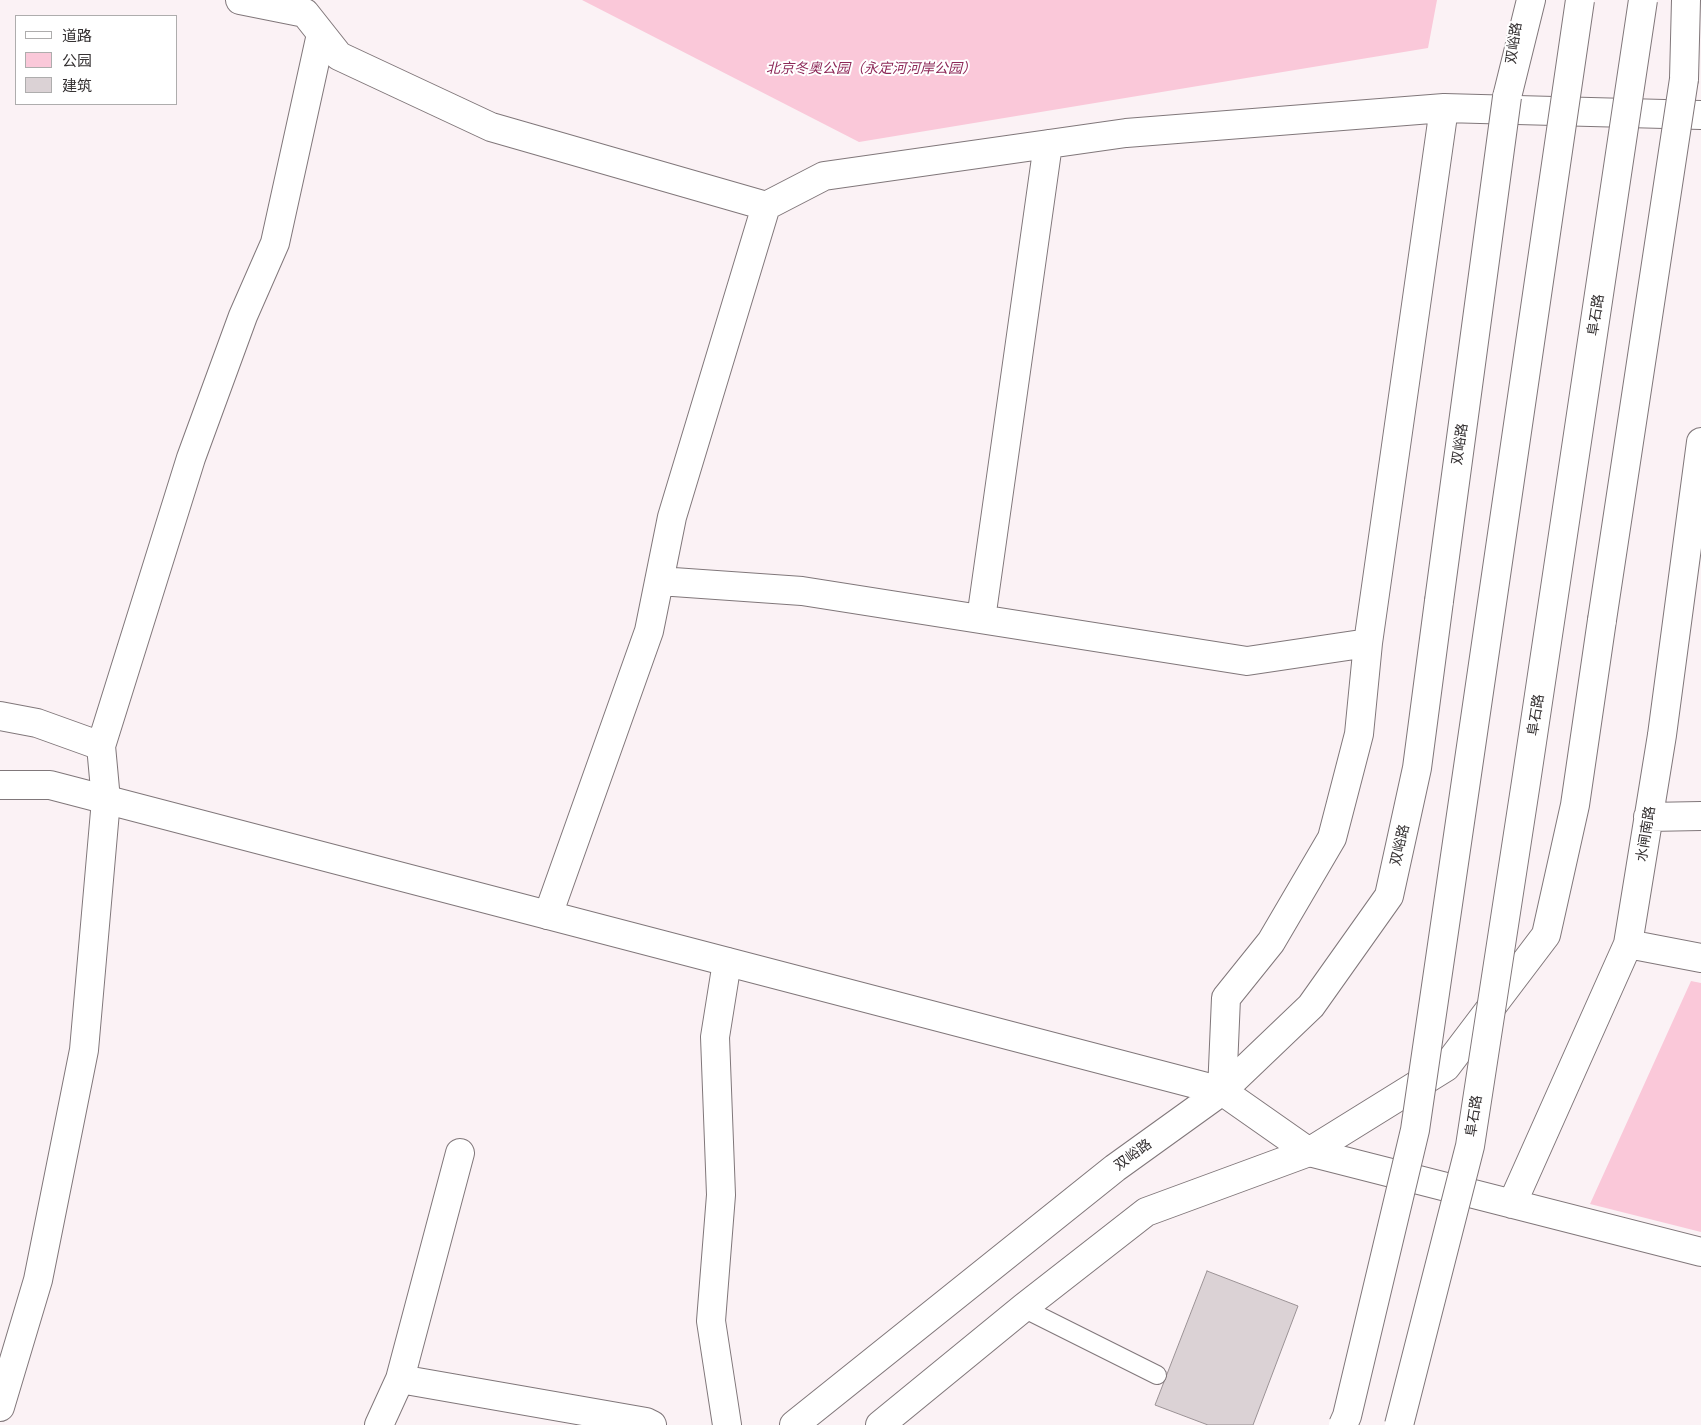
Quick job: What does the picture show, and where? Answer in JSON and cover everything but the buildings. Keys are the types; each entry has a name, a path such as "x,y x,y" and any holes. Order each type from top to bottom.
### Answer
{"main road":[{"path":"240,0 305,13 339,56 491,127 766,206 824,176 1126,133 1444,108 1701,115"},
{"name":"双峪路","path":"794,1425 1115,1168 1222,1092 1311,1006 1389,896 1417,768 1520,0"},
{"path":"1507,97 1531,0"},
{"path":"1343,1425 1347,1416 1415,1130 1580,0"},
{"name":"阜石路","path":"1399,1425 1470,1146 1644,0"},
{"path":"1684,79 1686,0"},
{"path":"880,1425 1023,1308 1146,1212 1308,1152 1446,1067 1546,935 1575,805 1697,0"},
{"path":"0,1406 38,1280 84,1050 106,800 101,746 191,458 243,316 275,243 322,34"},
{"path":"1222,1092 1226,998 1271,942 1332,838 1358,734 1368,644 1444,108"},
{"path":"981,619 1048,144"},
{"path":"548,915 649,631 672,517 766,206"},
{"name":"水闸南路","path":"1512,1204 1628,944 1662,735 1701,442"},
{"path":"659,581 802,591 1247,661 1368,644"},
{"path":"0,716 37,723 101,746"},
{"path":"0,785 50,785 1222,1092 1308,1152 1701,1252"},
{"path":"1648,817 1701,816"},
{"path":"1628,944 1701,958"},
{"path":"727,962 715,1037 721,1195 711,1321 728,1425"},
{"path":"379,1425 400,1378 460,1153"},
{"path":"400,1378 646,1422 652,1425"}],"lane":[{"path":"1023,1308 1157,1374"}],"green space":[{"name":"北京冬奥公园（永定河河岸公园）","path":"582,0 1437,0 1428,48 859,142"},
{"path":"1691,981 1701,983 1701,1232 1590,1204"}]}
